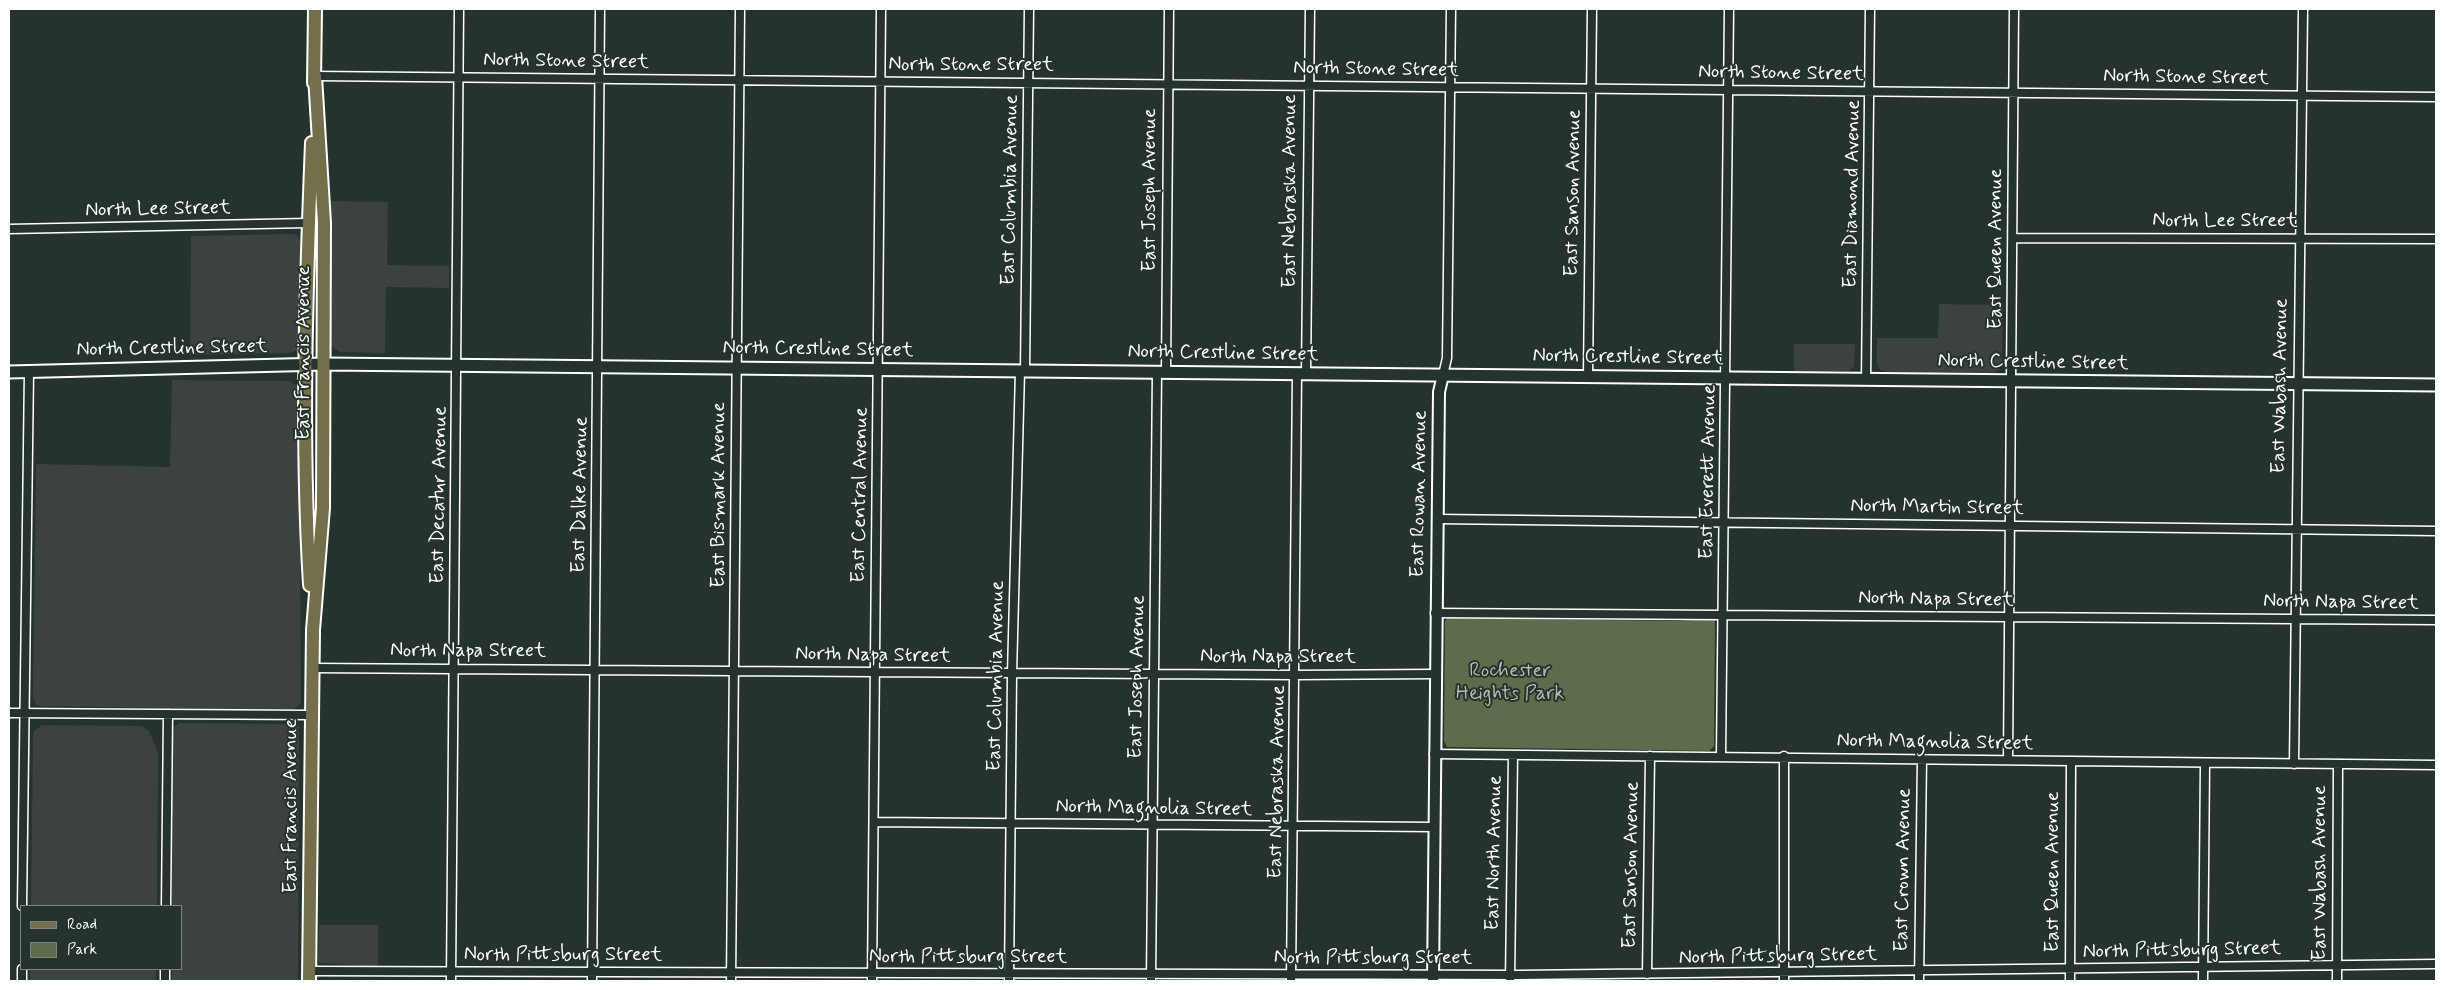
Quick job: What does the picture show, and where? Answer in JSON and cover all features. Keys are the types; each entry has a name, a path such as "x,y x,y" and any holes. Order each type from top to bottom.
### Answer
{"main road":[{"name":"East Francis Avenue","path":"313,630 306,508 306,365 308,223 315,76 315,9"},
{"name":"East Francis Avenue","path":"309,976 312,668 313,630 323,508 324,364 324,223 315,76"},
{"name":"North Crestline Street","path":"9,372 324,364 2436,385"}],"street":[{"name":"East Decatur Avenue","path":"451,981 458,365 459,9"},
{"name":"East Dalke Avenue","path":"592,981 600,9"},
{"name":"East Bismark Avenue","path":"731,981 740,9"},
{"name":"East Central Avenue","path":"872,977 881,9"},
{"name":"East Columbia Avenue","path":"1009,978 1012,674 1022,371 1029,9"},
{"name":"East Joseph Avenue","path":"1151,978 1154,674 1169,9"},
{"name":"East Nebraska Avenue","path":"1292,979 1295,675 1310,9"},
{"name":"East Rowan Avenue","path":"1433,978 1434,674 1439,392 1448,358 1451,9"},
{"name":"East Sanson Avenue","path":"1588,377 1592,9"},
{"name":"East Everett Avenue","path":"1721,755 1729,9"},
{"name":"East Diamond Avenue","path":"1866,380 1870,9"},
{"name":"East Queen Avenue","path":"2008,759 2014,238 2014,9"},
{"name":"East Wabash Avenue","path":"2294,764 2295,528 2303,9"},
{"name":"North Stone Street","path":"315,76 2436,97"},
{"name":"North Lee Street","path":"9,229 308,223"},
{"name":"North Lee Street","path":"2014,238 2436,239"},
{"path":"22,905 29,371"},
{"name":"North Martin Street","path":"1437,519 2436,531"},
{"name":"North Napa Street","path":"1435,613 2436,620"},
{"name":"North Napa Street","path":"312,668 1012,674 1434,674"},
{"path":"9,713 311,715"},
{"path":"166,905 168,714"},
{"name":"North Magnolia Street","path":"1434,754 1721,755 2008,759 2071,763 2436,765"},
{"name":"East North Avenue","path":"1510,978 1513,754"},
{"name":"East Sanson Avenue","path":"1647,974 1650,756"},
{"path":"1784,756 1784,977"},
{"name":"East Crown Avenue","path":"1918,981 1922,759"},
{"name":"East Queen Avenue","path":"2070,981 2071,763"},
{"path":"2202,981 2205,764"},
{"name":"East Wabash Avenue","path":"2337,981 2338,765"},
{"name":"North Magnolia Street","path":"874,822 1433,827"},
{"name":"North Pittsburg Street","path":"309,976 592,971 1009,978 1510,978 1647,974 1784,977 1919,972 2436,964"}],"shaded area":[{"path":"328,201 388,202 387,265 449,266 449,288 386,287 385,353 340,352 330,345"},
{"path":"293,234 298,236 301,242 301,341 297,350 290,353 190,355 191,236"},
{"path":"1939,304 2003,305 2002,365 1999,370 1993,373 1886,372 1879,369 1877,364 1877,338 1938,338"},
{"path":"1794,344 1855,344 1854,366 1849,371 1794,371"},
{"path":"172,380 290,381 299,387 301,703 293,710 37,706 33,698 36,464 170,467"},
{"path":"180,723 287,724 299,726 298,981 172,981 172,970 182,970 182,905 172,905 172,739 174,727"},
{"path":"42,725 142,726 149,731 158,753 157,905 31,905 34,731"},
{"path":"319,925 378,925 378,967 320,963 318,960"},
{"path":"30,970 156,970 156,981 30,981"}],"green space":[{"name":"Rochester Heights Park","path":"1448,618 1680,621 1715,618 1714,746 1709,751 1447,747 1444,741 1445,621"}]}
